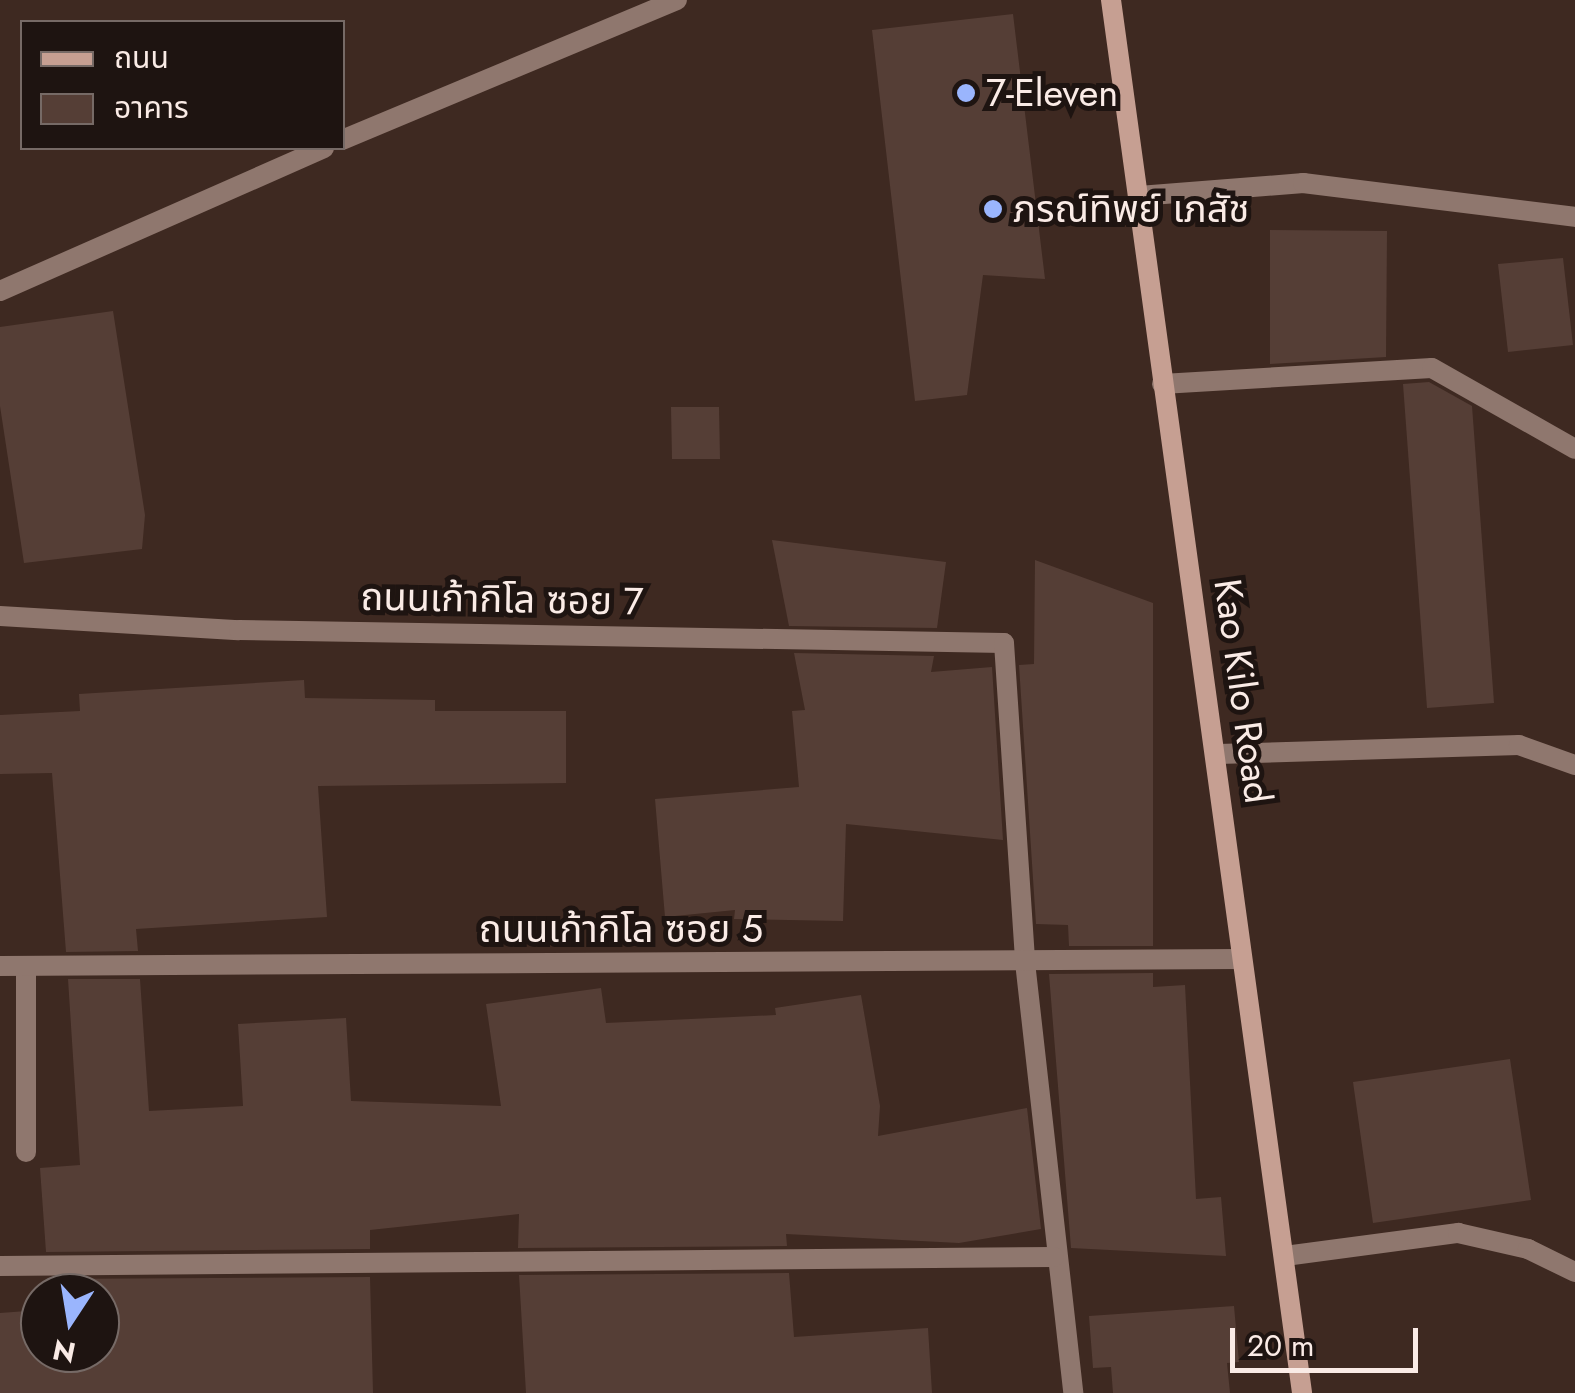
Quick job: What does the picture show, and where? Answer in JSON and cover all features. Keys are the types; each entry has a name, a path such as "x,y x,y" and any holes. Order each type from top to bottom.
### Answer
{"main road":[{"name":"Kao Kilo Road","path":"1111,0 1162,384 1218,754 1302,1393"}],"street":[{"path":"345,139 677,0"},
{"path":"0,291 319,150"},
{"path":"1139,196 1303,183 1575,217"},
{"path":"1162,384 1432,368 1575,450"},
{"name":"ถนนเก้ากิโล ซอย 7","path":"0,616 239,630 1004,642 1025,962"},
{"path":"1218,754 1519,745 1575,765"},
{"name":"ถนนเก้ากิโล ซอย 5","path":"0,966 1242,959"},
{"path":"1025,962 1054,1257 1072,1393"},
{"path":"26,966 26,1152"},
{"path":"1284,1256 1458,1233 1528,1249 1575,1272"},
{"path":"0,1266 1054,1257"}],"building":[{"path":"1013,14 1045,279 983,275 967,395 915,401 872,30"},
{"path":"1270,230 1387,231 1386,357 1270,364"},
{"path":"1563,258 1573,345 1508,352 1498,264"},
{"path":"113,311 145,515 142,549 24,563 0,406 0,327"},
{"path":"1429,382 1472,406 1494,703 1427,708 1403,384"},
{"path":"671,407 719,407 720,459 672,459"},
{"path":"772,540 946,562 937,628 789,626"},
{"path":"1035,560 1153,603 1153,946 1069,946 1068,925 1036,924 1019,665 1034,664"},
{"path":"794,653 934,656 931,672 992,667 1003,840 846,824 843,921 734,919 735,910 665,917 655,799 799,787 792,711 805,710"},
{"path":"304,680 305,698 435,700 435,711 566,711 566,783 318,786 327,917 136,929 138,951 66,952 52,773 0,774 0,715 80,711 79,694"},
{"path":"1153,973 1153,987 1185,985 1196,1199 1221,1197 1226,1256 1071,1248 1049,974"},
{"path":"68,979 140,979 149,1111 243,1106 238,1024 346,1018 351,1101 501,1106 486,1004 601,988 606,1023 776,1015 775,1008 861,995 880,1106 878,1136 1027,1108 1041,1229 959,1243 786,1234 787,1246 518,1248 519,1214 370,1230 370,1249 46,1252 40,1168 80,1165"},
{"path":"1510,1059 1531,1200 1373,1223 1353,1082"},
{"path":"789,1273 794,1337 928,1328 932,1393 526,1393 519,1275"},
{"path":"370,1277 373,1393 0,1393 0,1313 20,1312 20,1373 120,1373 120,1279"},
{"path":"1234,1306 1239,1362 1227,1363 1230,1393 1113,1393 1111,1367 1093,1368 1089,1316"}],"place":[{"name":"7-Eleven","path":"966,93"},
{"name":"ภรณ์ทิพย์ เภสัช","path":"993,209"}]}
